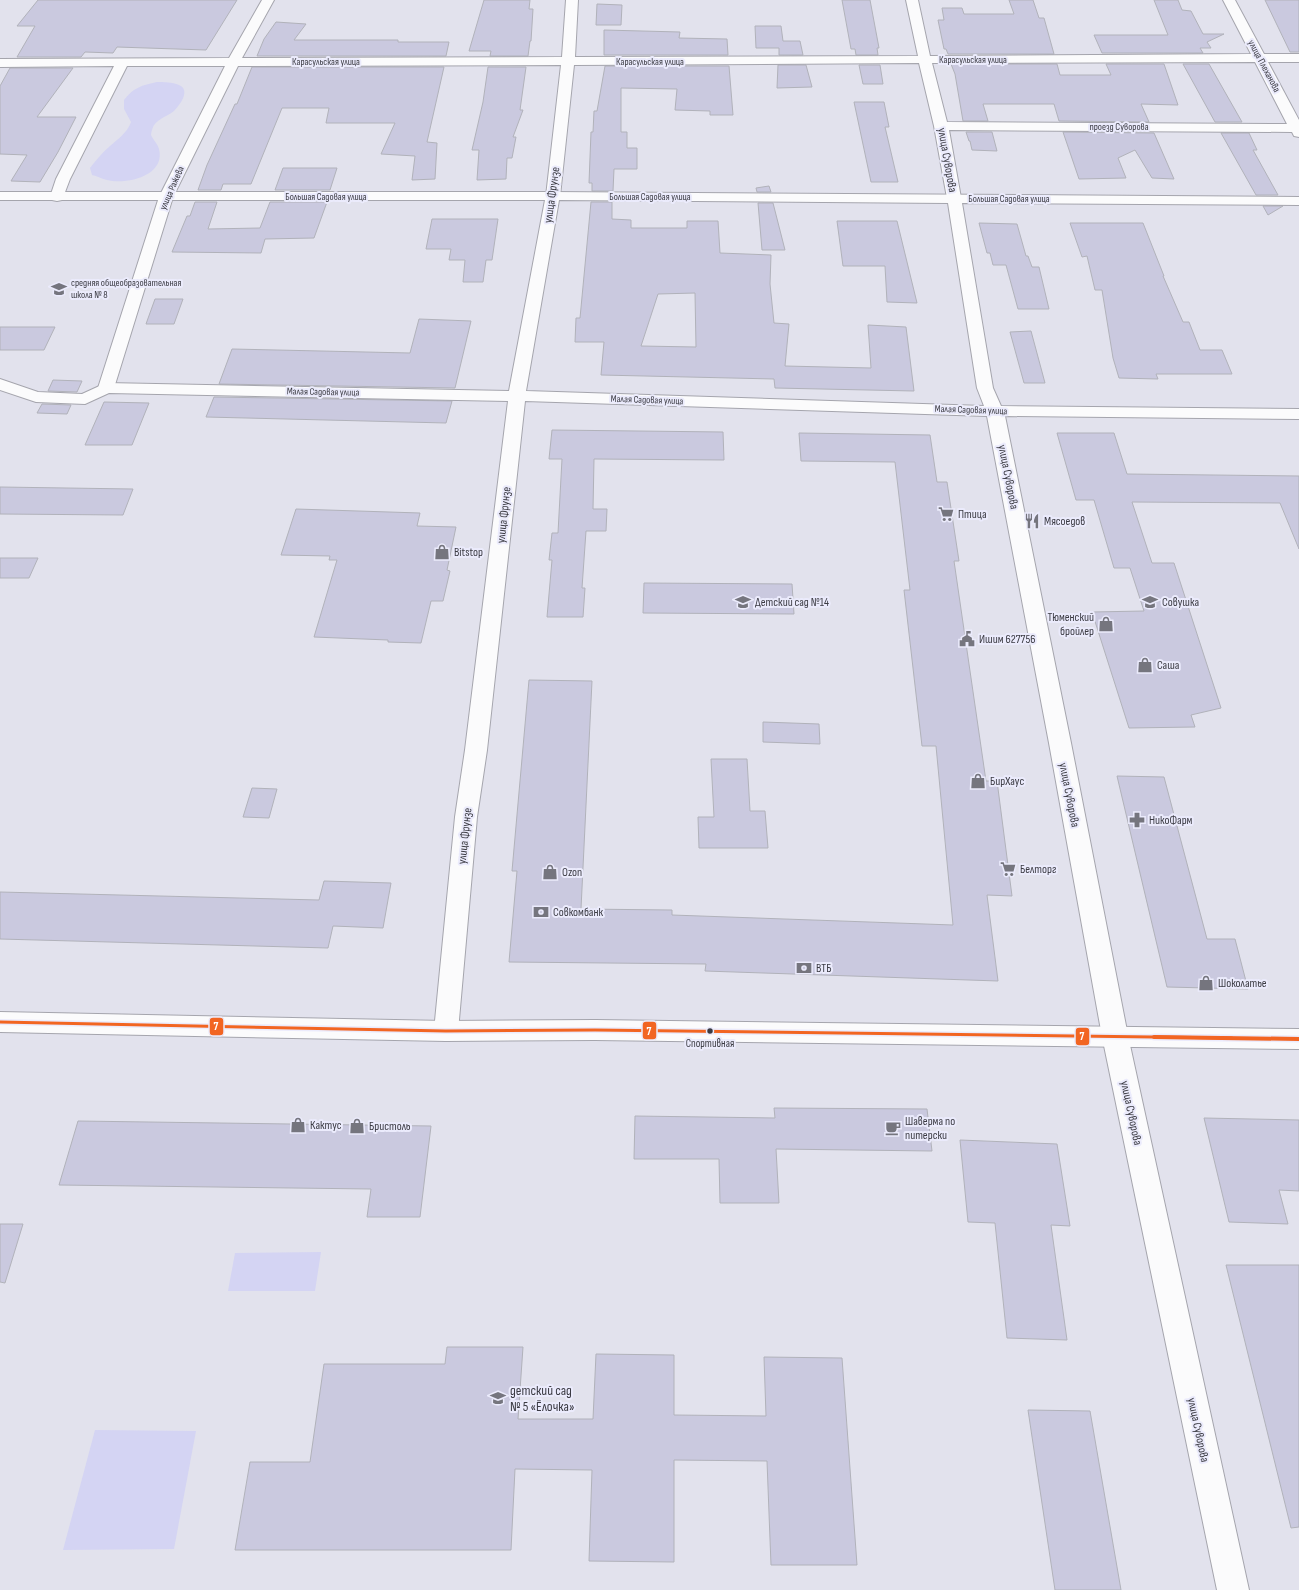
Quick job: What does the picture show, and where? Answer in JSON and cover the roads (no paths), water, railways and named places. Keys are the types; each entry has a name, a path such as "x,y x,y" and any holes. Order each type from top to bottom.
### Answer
{"street":[{"name":"улица Ражева","path":"106,388 166,197 233,63 268,0"},
{"name":"улица Фрунзе","path":"446,1031 466,817 476,750 517,396 553,196 568,62 572,0"},
{"name":"улица Суворова","path":"912,0 941,126 984,388 995,411 1060,743 1115,1036 1233,1590"},
{"name":"улица Плеханова","path":"1229,0 1298,131"},
{"name":"Карасульская улица","path":"0,63 1299,58"},
{"path":"57,197 63,179 122,63"},
{"name":"проезд Суворова","path":"941,126 1298,131"},
{"name":"Большая Садовая улица","path":"0,196 553,196 1299,200"},
{"name":"Малая Садовая улица","path":"0,384 36,397 85,399 106,388 517,396 995,411 1299,414"},
{"path":"0,1022 446,1031 594,1030 1115,1036 1299,1040"}],"place":[{"name":"средняя общеобразовательная школа № 8","path":"59,289"},
{"name":"Птица","path":"946,514"},
{"name":"Мясоедов","path":"1032,521"},
{"name":"Bitstop","path":"442,552"},
{"name":"Детский сад №14","path":"743,602"},
{"name":"Совушка","path":"1150,602"},
{"name":"Тюменский бройлер","path":"1106,624"},
{"name":"Ишим 627756","path":"967,639"},
{"name":"Саша","path":"1145,665"},
{"name":"БирХаус","path":"978,781"},
{"name":"НикоФарм","path":"1137,820"},
{"name":"Белторг","path":"1008,869"},
{"name":"Ozon","path":"550,872"},
{"name":"Совкомбанк","path":"541,912"},
{"name":"ВТБ","path":"804,968"},
{"name":"Шоколатье","path":"1206,983"},
{"name":"Спортивная","path":"710,1031"},
{"name":"Кактус","path":"298,1125"},
{"name":"Бристоль","path":"357,1126"},
{"name":"Шаверма по питерски","path":"893,1128"},
{"name":"детский сад № 5 «Ёлочка»","path":"498,1398"}]}
